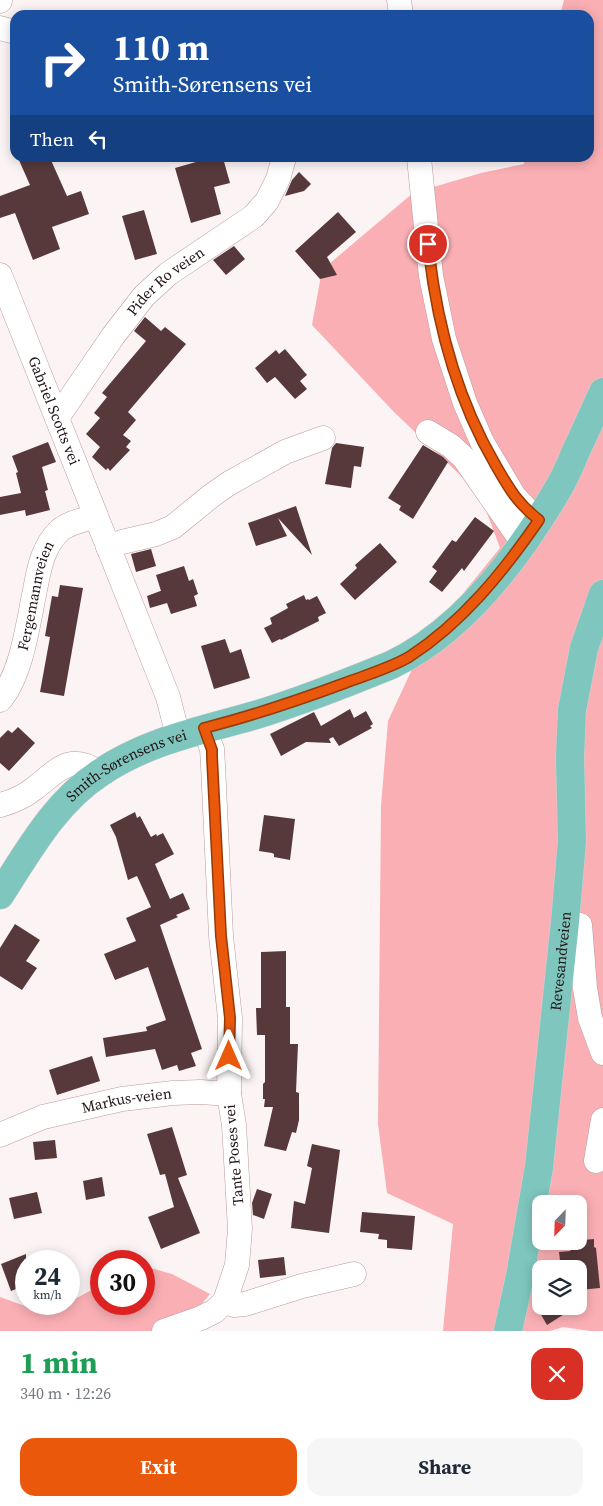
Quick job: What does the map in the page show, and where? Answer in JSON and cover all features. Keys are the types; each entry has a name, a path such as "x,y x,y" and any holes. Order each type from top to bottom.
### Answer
{"main road":[{"name":"Smith-Sørensens vei","path":"0,895 48,822 76,792 100,773 130,756 178,736 261,713 373,672 406,658 445,630 492,583 539,520 563,481 603,392"},
{"name":"Revesandveien","path":"508,1331 520,1276 539,1167 565,922 572,841 570,757 572,710 584,648 603,594"}],"street":[{"name":"Pider Ro veien","path":"56,418 113,336 144,296 168,274 254,216 267,201 278,179 283,162"},
{"path":"419,162 432,276 447,348 465,403 482,442 514,496 539,520"},
{"name":"Gabriel Scotts vei","path":"0,275 168,697 178,736"},
{"path":"428,432 451,446 464,458 523,543"},
{"path":"108,547 156,534 173,527 210,496 228,484 285,452 323,438"},
{"name":"Fergemannveien","path":"0,700 18,664 40,562 47,547 61,530 78,520 96,516"},
{"name":"Tante Poses vei","path":"204,728 212,750 221,936 230,1018 229,1094 234,1125 240,1229 237,1265 225,1302"},
{"path":"0,805 8,804 26,795 58,768 68,764 78,764 92,768 100,773"},
{"path":"565,922 580,925 585,988 589,1010 603,1053"},
{"name":"Markus-veien","path":"0,1135 43,1117 122,1099 172,1093 201,1092 229,1094"},
{"path":"596,1161 603,1120"},
{"path":"164,1331 202,1318 215,1311 225,1302 234,1305 245,1304 302,1286 354,1274"}],"shaded area":[{"path":"564,0 603,0 603,1331 563,1327 550,1331 443,1331 453,1224 387,1193 378,1124 381,806 388,721 426,639 500,548 480,494 394,412 312,325 322,270 413,193 481,173 524,164 524,162 594,162 594,10 561,10"},
{"path":"155,1269 172,1274 210,1294 179,1331 0,1331 0,1297 15,1302 15,1315 80,1315 80,1296 90,1291 90,1315 155,1315"}],"building":[{"path":"20,162 52,162 67,196 81,191 89,214 52,227 60,249 33,260 15,213 0,218 0,196 30,185"},
{"path":"196,162 224,162 230,183 214,187 221,214 191,223 175,168"},
{"path":"299,172 311,184 304,191 285,196 292,180"},
{"path":"144,210 157,254 135,260 122,216"},
{"path":"338,212 356,232 327,257 337,275 320,279 295,251"},
{"path":"234,246 245,259 226,275 213,260"},
{"path":"145,317 161,331 165,327 186,344 128,412 136,420 123,435 131,441 126,447 130,450 110,471 108,468 106,470 92,457 100,447 86,434 100,418 94,413 107,397 102,393 146,341 134,331"},
{"path":"285,349 307,375 300,381 307,389 295,399 275,377 267,383 255,368 276,350 279,354"},
{"path":"48,442 56,462 42,467 48,490 45,491 50,510 26,516 25,510 0,515 0,497 21,493 16,473 18,472 12,456"},
{"path":"336,443 364,447 361,467 354,466 351,488 325,484 332,448"},
{"path":"423,445 448,462 413,519 399,510 401,506 388,498"},
{"path":"296,506 312,555 278,518 287,536 256,546 248,523"},
{"path":"475,517 494,531 464,571 462,568 442,592 429,582 437,571 432,567 452,540 456,542"},
{"path":"380,543 397,562 355,600 340,584 357,568 355,565"},
{"path":"151,549 156,566 136,572 131,554"},
{"path":"184,566 189,581 193,579 198,594 194,596 197,606 171,614 167,603 150,608 147,596 161,591 156,575"},
{"path":"60,585 83,588 64,696 40,692 50,637 45,636 52,596 58,597"},
{"path":"304,595 306,600 317,596 326,613 318,617 319,621 272,643 264,628 272,624 270,618 288,608 286,604"},
{"path":"225,639 230,653 241,649 250,678 214,689 201,646"},
{"path":"350,709 354,718 366,711 373,724 370,726 372,728 339,746 333,737 329,739 331,743 306,742 281,756 270,734 314,712 321,726"},
{"path":"18,727 35,743 9,771 0,763 0,738 8,730 12,733"},
{"path":"135,812 137,818 140,816 151,837 163,833 174,854 155,864 170,899 183,893 190,909 160,925 202,1049 191,1053 196,1066 179,1071 177,1065 162,1070 155,1049 106,1057 103,1038 147,1031 146,1027 166,1020 148,967 115,980 104,954 136,941 126,918 151,907 137,876 128,880 116,837 110,825"},
{"path":"264,815 295,819 290,860 274,857 272,853 259,851"},
{"path":"15,924 40,940 26,961 37,968 22,990 0,976 0,948"},
{"path":"286,951 286,1007 290,1007 290,1044 298,1044 296,1092 299,1093 299,1120 296,1133 292,1132 286,1151 264,1146 273,1107 264,1107 265,1035 257,1035 256,1008 261,1008 261,952"},
{"path":"92,1056 100,1081 57,1095 49,1070"},
{"path":"172,1127 187,1175 178,1178 200,1233 161,1249 148,1217 174,1207 165,1174 160,1175 147,1134"},
{"path":"55,1140 57,1158 35,1160 33,1142"},
{"path":"312,1144 340,1150 329,1233 291,1228 294,1201 305,1204 312,1168 307,1166"},
{"path":"102,1177 105,1196 86,1200 83,1181"},
{"path":"257,1189 272,1194 264,1219 253,1215 252,1203"},
{"path":"37,1192 42,1213 14,1219 9,1198"},
{"path":"362,1212 415,1216 412,1250 387,1248 387,1240 378,1239 379,1234 360,1232"},
{"path":"594,1239 600,1288 587,1289 587,1260 560,1260 559,1252 588,1250 588,1240"},
{"path":"284,1257 286,1275 260,1278 258,1260"},
{"path":"15,1258 15,1289 11,1291 1,1264"},
{"path":"541,1315 563,1315 547,1325"}],"route":[{"path":"229,1056 230,1018 221,936 212,750 204,728 261,713 406,658 445,630 466,611 503,569 539,520 514,496 482,442 465,403 444,339 428,244"}]}
